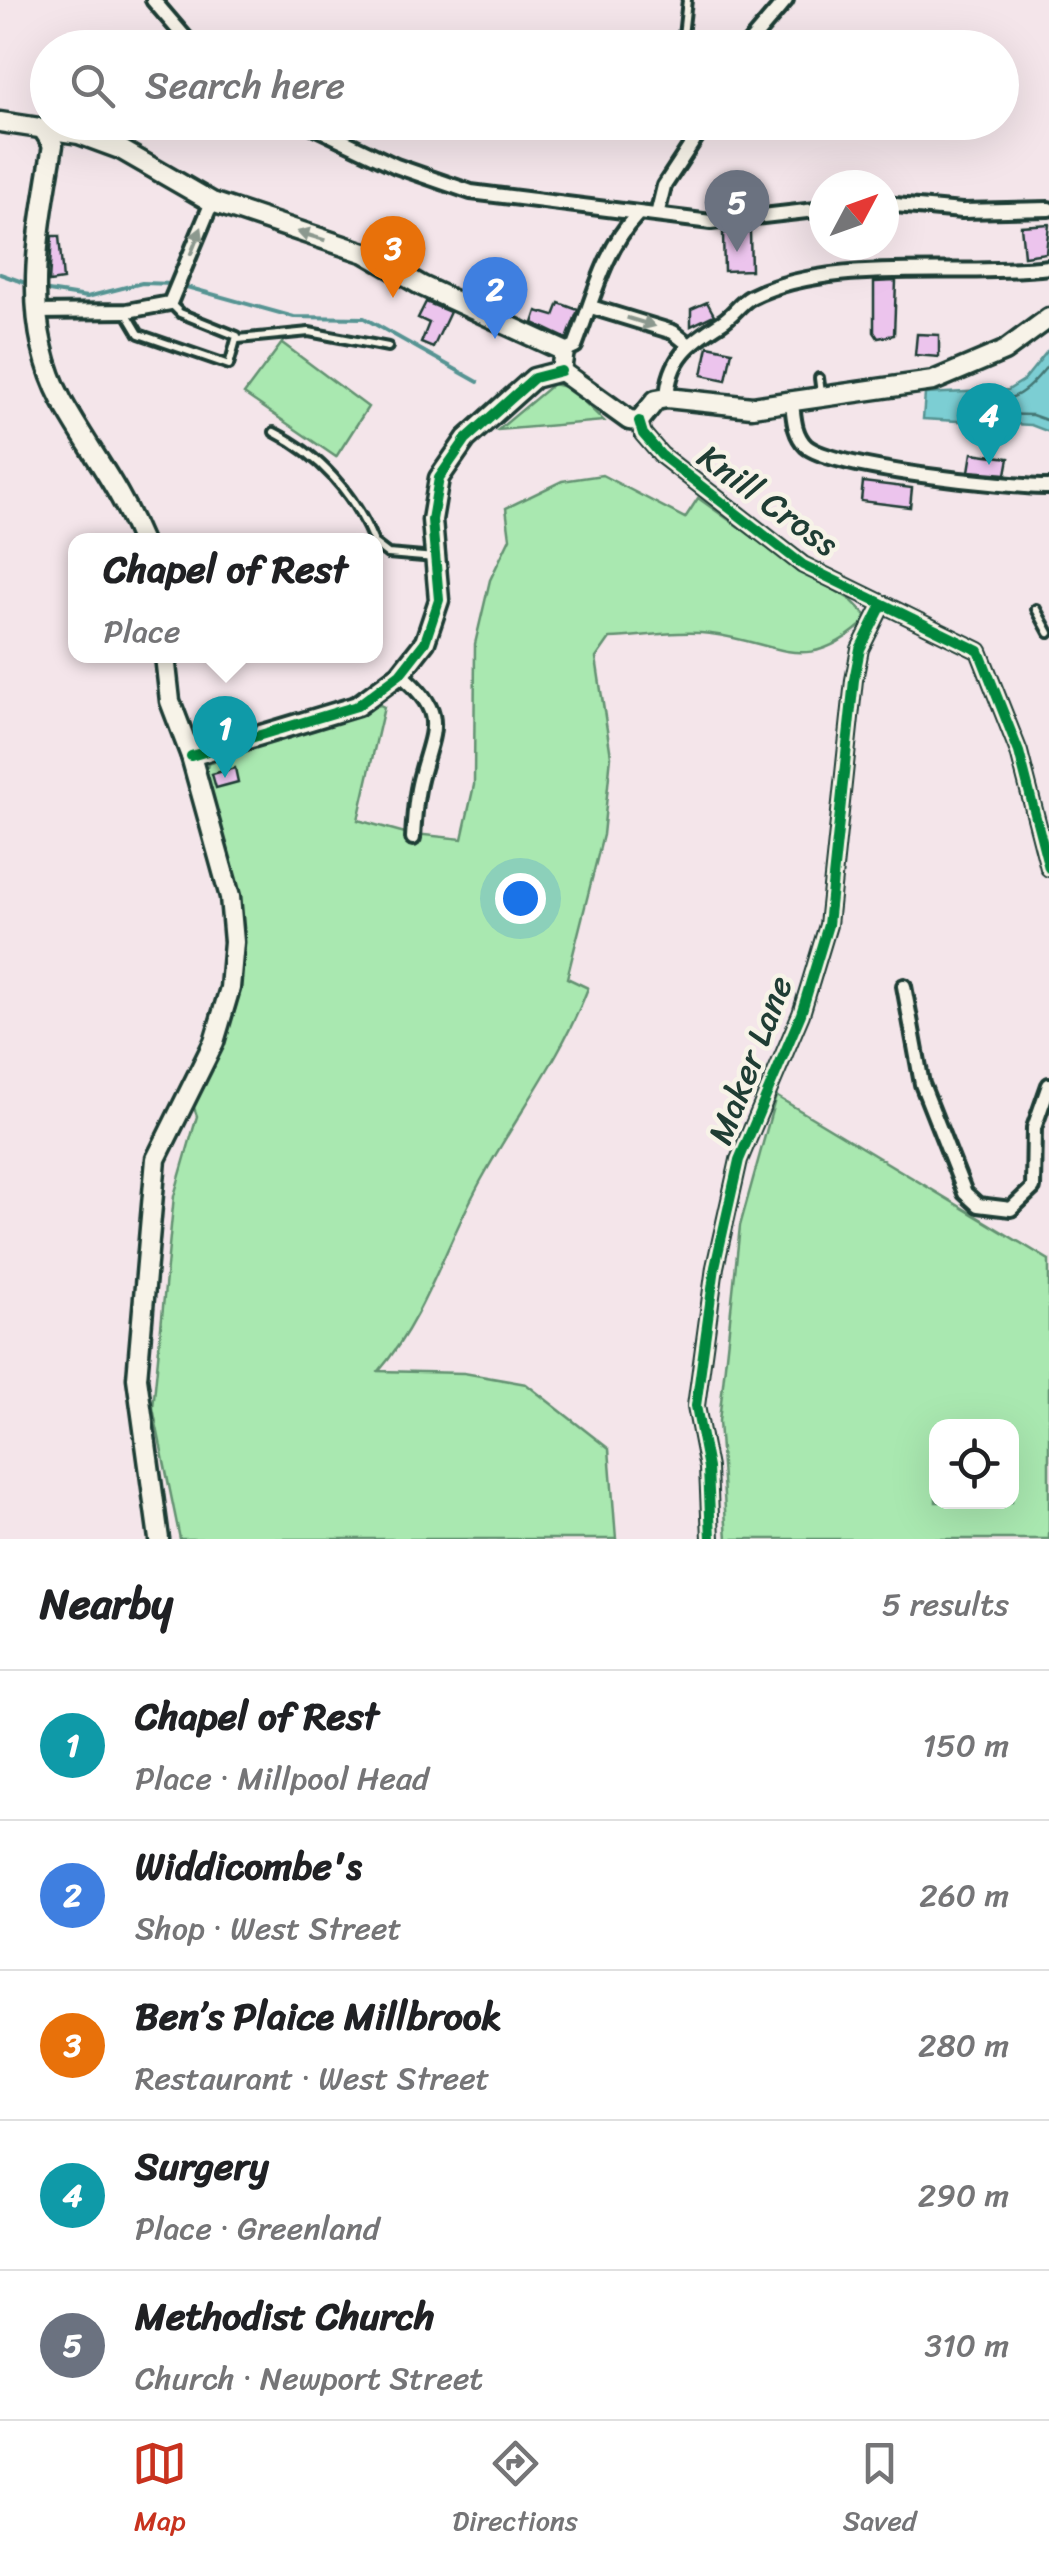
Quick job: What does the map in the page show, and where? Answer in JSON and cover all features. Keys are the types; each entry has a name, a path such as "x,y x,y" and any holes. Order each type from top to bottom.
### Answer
{"street":[{"path":"153,0 179,30"},
{"path":"759,30 786,0"},
{"path":"0,122 30,128"},
{"path":"49,140 53,146 36,294 38,340 57,388 114,480 138,533"},
{"path":"95,140 120,149 212,202 365,253 422,286 564,351 575,346 618,240 636,216"},
{"path":"342,140 396,166 471,192 586,204 636,216 711,222 809,211"},
{"path":"657,215 664,186 694,140"},
{"path":"36,294 125,311 172,298 212,202"},
{"path":"899,206 962,212 1049,209"},
{"path":"667,398 668,376 688,344 734,314 754,295 812,280 1049,268"},
{"path":"591,307 673,332 688,344"},
{"path":"561,371 629,420 639,421 656,400 667,398 752,407 933,381 976,366 1049,318"},
{"path":"561,371 564,351"},
{"path":"192,756 357,706 400,674 434,623 439,600 439,558 433,497 450,458 534,378 561,371"},
{"path":"792,403 795,430 816,453 907,472 1049,487"},
{"name":"Knill Cross","path":"639,421 651,446 803,566 979,651 1019,752 1049,868"},
{"name":"Maker Lane","path":"711,1539 708,1468 696,1406 715,1267 739,1160 801,1014 828,925 854,680 860,649 882,605"},
{"path":"160,1539 137,1378 154,1174 168,1129 214,1042 230,988 234,942 230,896 192,756 170,701 166,663"},
{"path":"400,674 426,698 436,726 419,782 414,838"},
{"path":"904,986 922,1084 965,1193 978,1205 1011,1209 1033,1188 1034,1128 1049,1085"}],"lane":[{"path":"684,30 687,0"},
{"path":"172,298 238,339 309,332 388,347"},
{"path":"125,311 131,327 139,334 226,366 238,339"},
{"path":"819,378 821,399"},
{"path":"274,432 303,449 348,493 369,533"},
{"path":"383,550 388,554 439,558"},
{"path":"1036,609 1049,633"}],"green space":[{"path":"282,343 368,407 336,457 244,394"},
{"path":"553,384 570,388 604,421 498,430"},
{"path":"602,475 685,518 698,498 795,567 851,600 869,618 828,647 810,652 686,633 610,638 596,658 611,756 603,835 567,978 588,988 553,1060 471,1200 424,1301 379,1371 464,1373 526,1384 609,1449 616,1539 180,1539 153,1408 174,1196 197,1116 193,1105 236,1006 244,947 237,888 206,772 208,764 380,705 384,707 358,820 405,833 462,839 474,785 475,644 490,580 510,538 506,508 562,481"},
{"path":"776,1096 1049,1260 1049,1539 727,1539 719,1421 740,1226"}],"water":[{"path":"1049,349 1049,432 1031,425 923,419 925,394 1008,390 1024,380"}],"building":[{"path":"1049,224 1046,253 1024,256 1021,226"},
{"path":"750,232 751,270 724,271 723,233"},
{"path":"52,236 59,236 63,280 49,282"},
{"path":"479,278 511,293 503,309 471,295"},
{"path":"896,281 894,335 878,338 874,332 874,282"},
{"path":"426,302 450,312 433,348 421,343 429,323 418,318"},
{"path":"707,302 714,315 691,326 691,309"},
{"path":"559,303 578,310 567,339 533,323 537,311 554,316"},
{"path":"917,334 939,335 939,357 915,355"},
{"path":"708,346 732,351 726,380 702,375"},
{"path":"972,453 1009,458 1006,474 969,471"},
{"path":"863,482 912,488 910,507 861,501"},
{"path":"235,768 238,782 216,788 212,774"}],"waterway":[{"path":"0,274 28,284"},
{"path":"42,290 87,297 142,283 174,284"},
{"path":"183,286 294,317 364,318 478,382"}],"cycle path":[{"path":"191,756 357,706 400,674 425,642 439,600 432,520 439,478 466,439 534,378 561,371"},
{"path":"639,421 643,434 661,455 803,565 979,651 1019,752 1049,868"},
{"path":"711,1539 708,1468 696,1406 715,1267 739,1160 801,1014 828,925 854,680 860,649 882,605"}],"place":[{"name":"Methodist Church","path":"737,252"},
{"name":"Ben’s Plaice Millbrook","path":"393,298"},
{"name":"Widdicombe's","path":"495,339"},
{"name":"Surgery","path":"989,465"},
{"name":"Chapel of Rest","path":"225,778"}]}
